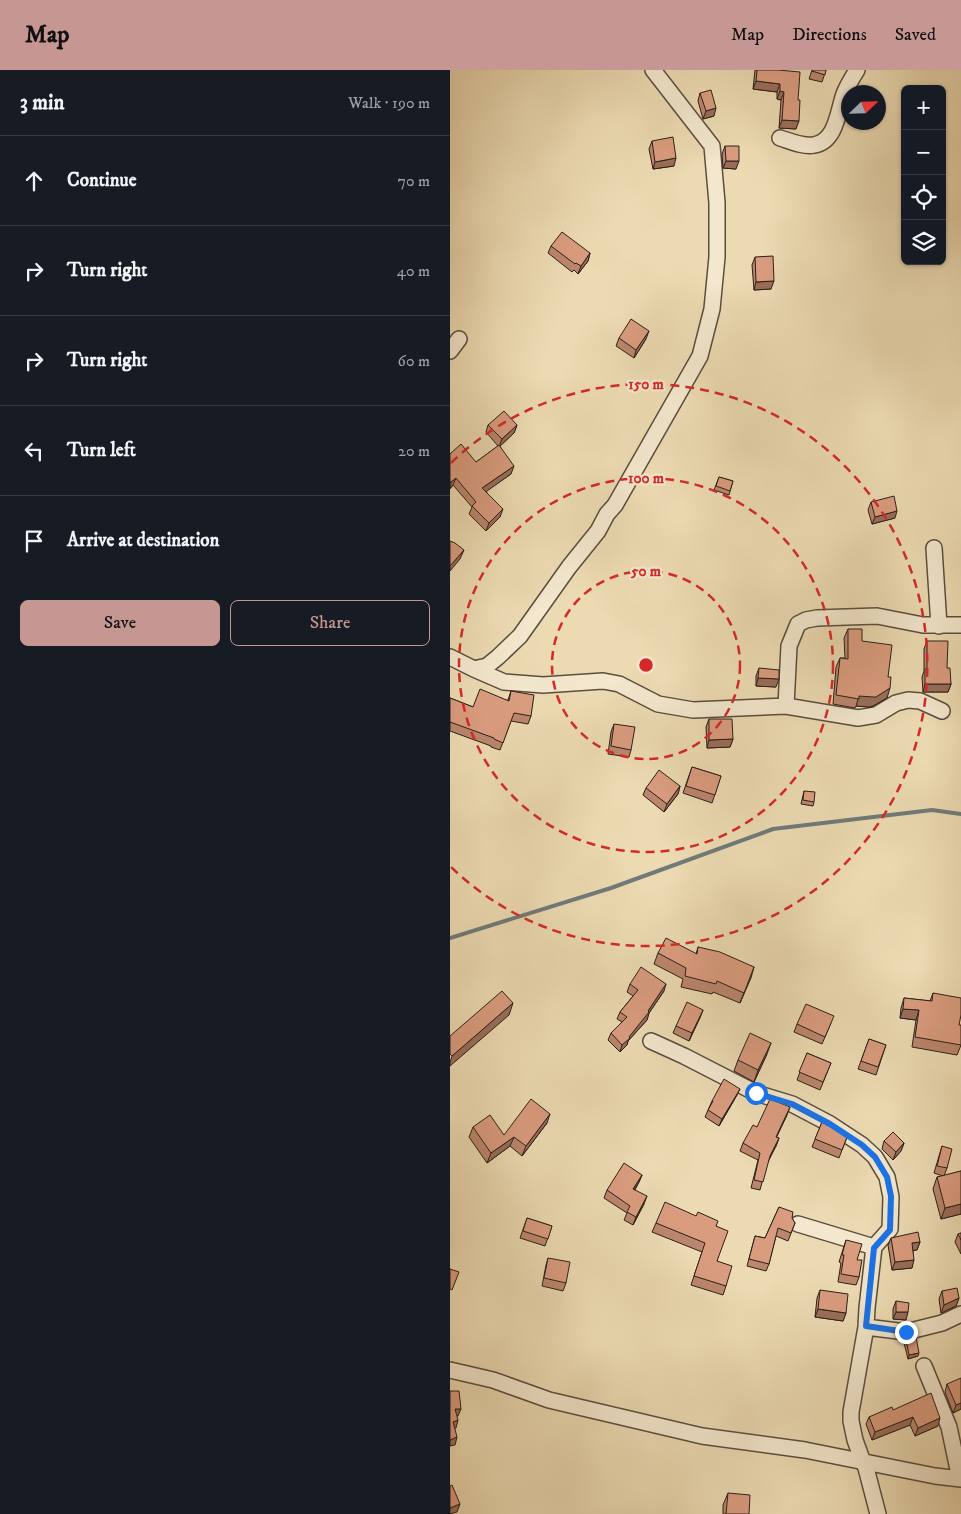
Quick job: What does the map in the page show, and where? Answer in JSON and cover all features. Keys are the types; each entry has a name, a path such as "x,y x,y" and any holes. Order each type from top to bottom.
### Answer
{"street":[{"path":"474,669 488,666 520,636 569,567 598,531 607,514 615,505 700,356 712,308 717,257 717,203 712,146 652,70"},
{"path":"780,138 801,144 814,145 825,141 832,132 845,92 857,70"},
{"path":"934,548 939,626"},
{"path":"786,706 789,646 798,624 806,620 877,616 923,625 961,625"},
{"path":"450,657 504,682 543,685 603,681 619,684 658,704 693,710 786,706 858,718 876,715 896,703 908,700 920,701 942,711"},
{"path":"651,1041 756,1093 792,1104 830,1124 862,1145 875,1157 887,1177 891,1196 890,1230 874,1248 866,1326 851,1421 878,1514"},
{"path":"798,1224 874,1248"},
{"path":"866,1326 906,1332 942,1323 961,1314"},
{"path":"450,1370 477,1375 549,1400 702,1436 805,1450 934,1476 960,1479 949,1427 924,1366"}],"building":[{"path":"757,70 800,72 799,121 782,120 784,92 780,91 780,84 756,81"},
{"path":"826,70 825,75 812,71"},
{"path":"711,90 716,108 706,111 700,93"},
{"path":"673,137 676,158 655,162 652,141"},
{"path":"725,146 739,146 739,161 726,161"},
{"path":"562,232 590,253 581,266 575,264 551,246"},
{"path":"773,256 774,281 756,282 755,257"},
{"path":"631,319 649,331 636,350 619,338"},
{"path":"504,411 517,425 502,439 488,425"},
{"path":"461,444 476,462 499,445 514,466 482,488 503,509 489,523 472,506 476,502 456,478 450,481 450,454"},
{"path":"719,477 733,481 730,491 716,486"},
{"path":"894,496 897,511 875,517 871,502"},
{"path":"450,541 464,550 450,566"},
{"path":"848,629 862,629 862,641 892,645 888,677 891,677 890,688 876,697 859,696 859,699 836,695 840,658 848,659"},
{"path":"927,641 948,641 947,668 950,668 951,684 925,684"},
{"path":"759,668 779,670 779,679 758,678"},
{"path":"480,689 509,701 511,691 534,695 531,716 514,713 503,743 450,722 450,698 473,707"},
{"path":"709,719 732,719 733,739 709,740"},
{"path":"614,724 635,727 631,750 611,746"},
{"path":"692,767 721,776 715,795 686,786"},
{"path":"659,770 680,786 667,804 646,788"},
{"path":"804,791 815,792 814,802 803,800"},
{"path":"666,938 697,954 698,947 720,952 754,967 744,993 717,981 716,984 685,976 686,968 658,953"},
{"path":"641,967 666,984 649,1012 630,1038 622,1045 611,1033 627,1017 620,1012 638,990 630,984"},
{"path":"502,991 513,1003 452,1056 450,1054 450,1036"},
{"path":"933,993 961,998 959,1025 961,1025 961,1045 915,1037 919,1010 903,1009 904,998 932,1001"},
{"path":"687,1002 703,1010 692,1033 676,1026"},
{"path":"806,1004 834,1016 825,1037 797,1024"},
{"path":"750,1033 771,1043 758,1070 738,1060"},
{"path":"869,1039 886,1045 878,1067 861,1061"},
{"path":"807,1053 831,1063 823,1082 799,1072"},
{"path":"724,1079 740,1089 722,1119 708,1110"},
{"path":"531,1099 550,1114 526,1146 514,1137 491,1153 473,1127 490,1115 504,1135"},
{"path":"770,1099 790,1107 776,1137 779,1138 770,1156 763,1182 754,1180 760,1153 743,1143 753,1125 757,1127"},
{"path":"822,1122 847,1137 842,1150 815,1139"},
{"path":"893,1132 904,1143 896,1152 884,1141"},
{"path":"942,1146 952,1149 947,1168 937,1166"},
{"path":"624,1163 642,1175 633,1189 647,1196 636,1217 627,1212 630,1206 607,1190"},
{"path":"961,1171 961,1204 945,1208 937,1177"},
{"path":"665,1202 696,1216 698,1212 718,1221 716,1226 728,1231 717,1261 732,1266 726,1286 694,1276 705,1243 656,1223"},
{"path":"779,1207 793,1212 792,1218 795,1223 791,1233 778,1228 769,1264 749,1259 755,1236 765,1238"},
{"path":"527,1218 552,1226 548,1239 523,1231"},
{"path":"918,1232 920,1242 912,1243 914,1260 895,1262 891,1238"},
{"path":"846,1240 862,1244 857,1260 862,1260 859,1277 841,1274 844,1255 842,1255"},
{"path":"548,1258 570,1262 566,1283 544,1278"},
{"path":"450,1269 459,1272 452,1290 450,1289"},
{"path":"957,1288 959,1298 944,1305 942,1291"},
{"path":"820,1290 848,1294 846,1313 818,1309"},
{"path":"896,1301 909,1303 908,1312 896,1312"},
{"path":"916,1337 919,1353 909,1355 906,1339"},
{"path":"961,1378 961,1403 956,1405 947,1384"},
{"path":"450,1391 459,1391 461,1409 455,1409 458,1420 453,1422 457,1437 450,1440"},
{"path":"931,1393 940,1418 918,1428 913,1417 875,1432 869,1417 892,1407 893,1410"},
{"path":"452,1485 460,1504 450,1508 450,1486"},
{"path":"728,1493 750,1495 749,1514 726,1514"}],"waterway":[{"path":"450,938 611,888 773,829 932,810 961,814"}],"route":[{"path":"756,1093 792,1104 830,1124 862,1145 875,1157 887,1177 891,1196 890,1230 874,1248 866,1326 906,1332"}]}
